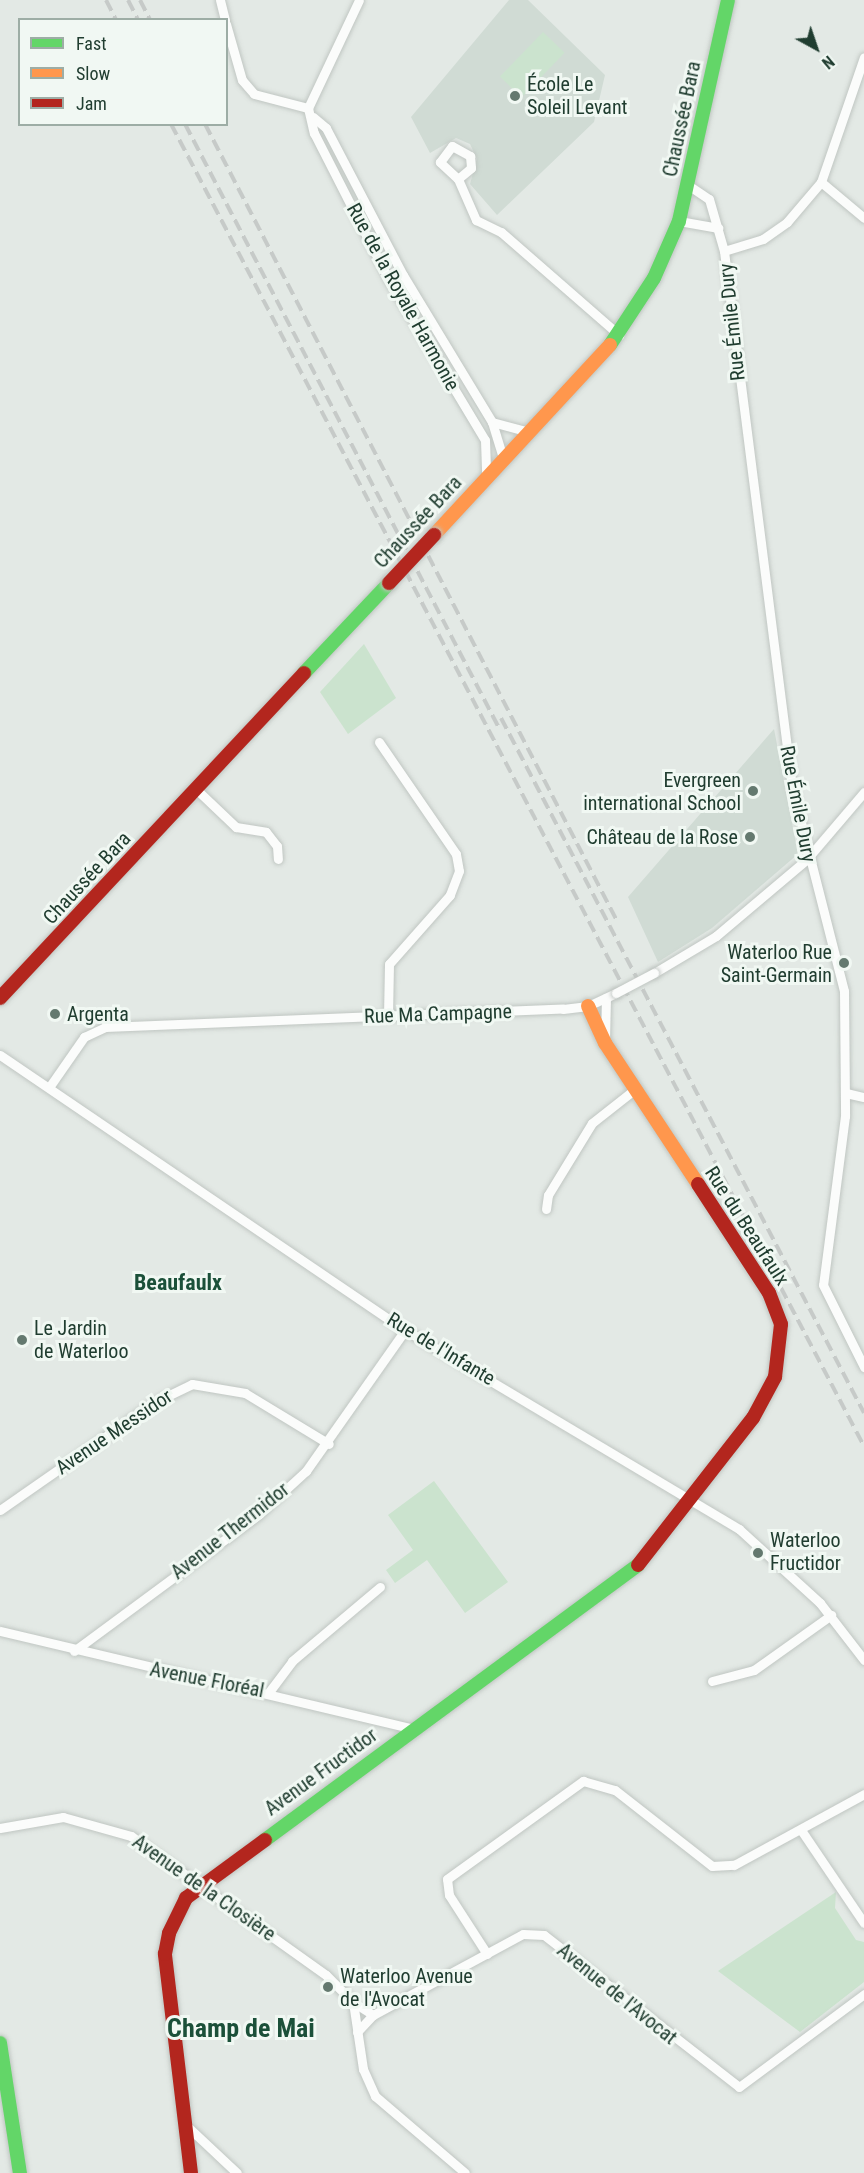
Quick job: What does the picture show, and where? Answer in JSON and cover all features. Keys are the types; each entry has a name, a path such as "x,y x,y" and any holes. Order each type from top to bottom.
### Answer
{"street":[{"path":"220,0 224,18"},
{"path":"228,31 242,80 254,94 308,108 359,0"},
{"name":"Chaussée Bara","path":"1,999 619,335 654,278 679,221 728,0"},
{"path":"724,251 763,239 787,222 821,182 864,57"},
{"name":"Rue de la Royale Harmonie","path":"308,108 313,117 326,128 403,275 492,422 503,459"},
{"name":"Rue de la Royale Harmonie","path":"313,117 314,133 390,282 485,440 486,477"},
{"path":"458,179 476,219 501,232 619,335"},
{"path":"821,182 864,218"},
{"name":"Rue Émile Dury","path":"688,185 709,199 724,251 784,728 807,858 844,991 846,1093 823,1285 864,1367"},
{"path":"679,221 718,228"},
{"path":"492,422 530,432"},
{"path":"379,742 456,854 459,871 450,895 389,964 388,1015"},
{"path":"196,790 236,827 266,832 278,846 278,859"},
{"name":"Rue Ma Campagne","path":"50,1086 84,1037 105,1027 588,1006 654,973 716,936 807,858 864,792"},
{"path":"605,1043 606,998"},
{"name":"Rue du Beaufaulx","path":"588,1006 605,1043 769,1293 781,1324 781,1355 765,1398 693,1499"},
{"name":"Rue de l'Infante","path":"0,1055 50,1086 405,1330 693,1499 739,1529 831,1616 864,1659"},
{"path":"546,1209 548,1196 592,1123 635,1089"},
{"path":"846,1093 864,1098"},
{"name":"Avenue Thermidor","path":"74,1651 259,1514 329,1444 405,1330"},
{"name":"Avenue Messidor","path":"0,1510 156,1402 192,1384 245,1393 329,1444"},
{"name":"Avenue Fructidor","path":"191,2173 188,2127 165,1954 175,1916 199,1884 651,1556 693,1499"},
{"path":"269,1692 292,1661 380,1587"},
{"path":"712,1681 754,1670 831,1616"},
{"name":"Avenue Floréal","path":"0,1631 74,1651 269,1692 414,1729"},
{"path":"487,1954 448,1895 447,1879 583,1781 615,1790 712,1866 734,1865 864,1794"},
{"name":"Avenue de la Closière","path":"0,1828 63,1817 99,1824 131,1836 337,1983 353,2002 373,2015"},
{"path":"801,1830 864,1923"},
{"name":"Avenue de l'Avocat","path":"357,2032 373,2015 523,1934 544,1935 739,2087 864,1994"},
{"path":"353,2002 363,2069 380,2103 465,2173"},
{"path":"0,2043 20,2173"},
{"path":"188,2127 224,2169 237,2173"}],"shaded area":[{"name":"École Le Soleil Levant","path":"509,0 528,0 605,75 594,122 497,215 470,184 477,159 470,144 456,138 430,153 411,117"},
{"name":"Evergreen international School","path":"774,729 798,854 712,928 658,962 628,897"}],"green space":[{"path":"543,32 565,53 522,97 500,77"},
{"path":"364,644 396,698 348,734 320,692"},
{"path":"434,1481 508,1582 465,1613 427,1560 395,1583 386,1570 413,1550 388,1515"},
{"path":"836,1892 835,1908 856,1940 864,1942 864,1982 800,2032 718,1971"}],"railway":[{"path":"106,0 115,18"},
{"path":"128,0 137,18"},
{"path":"140,0 149,18"},
{"path":"172,126 864,1446"},
{"path":"186,126 500,730"},
{"path":"206,126 617,921"},
{"path":"501,718 864,1413"}],"traffic: fast":[{"path":"610,345 654,278 679,221 728,0"},
{"path":"304,673 389,583"},
{"path":"265,1840 638,1565"},
{"path":"0,2043 20,2173"}],"traffic: slow":[{"path":"434,535 610,345"},
{"path":"588,1006 605,1043 698,1184"}],"traffic: jam":[{"path":"389,583 434,535"},
{"path":"0,998 304,673"},
{"path":"638,1565 753,1418 775,1377 781,1324 769,1293 698,1184"},
{"path":"191,2173 165,1954 169,1933 186,1898 265,1840"}],"place":[{"name":"École Le Soleil Levant","path":"515,96"},
{"name":"Evergreen international School","path":"753,791"},
{"name":"Château de la Rose","path":"750,837"},
{"name":"Waterloo Rue Saint-Germain","path":"844,963"},
{"name":"Argenta","path":"55,1014"},
{"name":"Le Jardin de Waterloo","path":"22,1340"},
{"name":"Waterloo Fructidor","path":"758,1553"},
{"name":"Waterloo Avenue de l'Avocat","path":"328,1987"}],"district":[{"name":"Beaufaulx","path":"178,1283"},
{"name":"Champ de Mai","path":"241,2029"}]}
